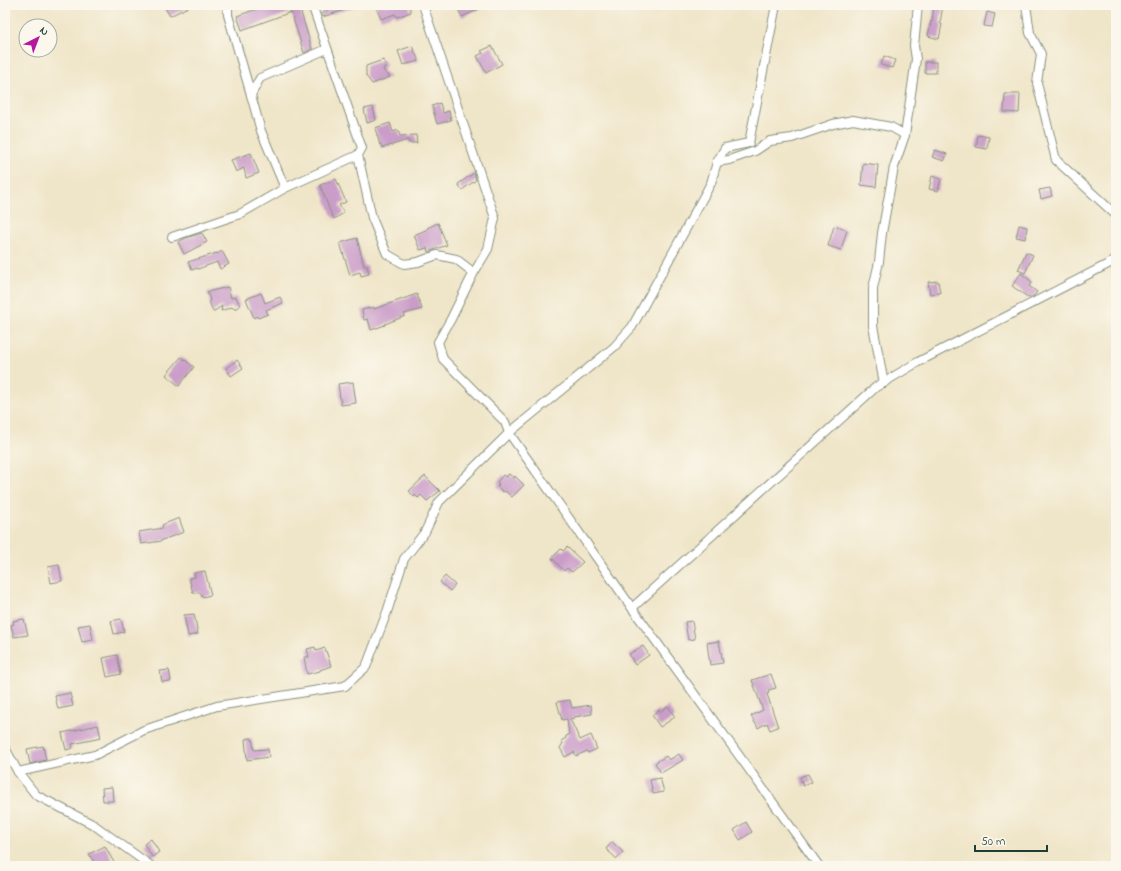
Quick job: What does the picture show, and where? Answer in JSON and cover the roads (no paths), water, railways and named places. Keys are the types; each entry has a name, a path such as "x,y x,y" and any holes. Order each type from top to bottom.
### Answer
{"street":[{"path":"228,5 228,15 261,131 286,188"},
{"path":"172,237 240,214 286,188 358,155 362,148 312,5"},
{"path":"423,5 495,218 488,249 472,276 438,342 443,359 506,422 509,433 632,608 819,866"},
{"path":"18,772 95,755 144,730 217,706 345,686 366,666 387,612 404,559 425,532 439,502 509,433 614,347 632,327 711,183 717,162 725,148 749,143 776,5"},
{"path":"884,383 873,326 873,288 879,262 882,234 894,167 905,135 916,59 914,46 918,5"},
{"path":"1026,5 1030,33 1041,54 1037,83 1056,160 1116,215"},
{"path":"252,95 260,78 327,49"},
{"path":"717,162 730,160 755,151 770,141 792,138 834,124 853,120 891,127 905,135"},
{"path":"358,155 372,218 387,254 404,264 418,262 437,255 456,259 469,269 472,276"},
{"path":"632,608 876,387 918,362 1116,260"},
{"path":"5,748 18,772 36,795 94,825 151,866"}]}
